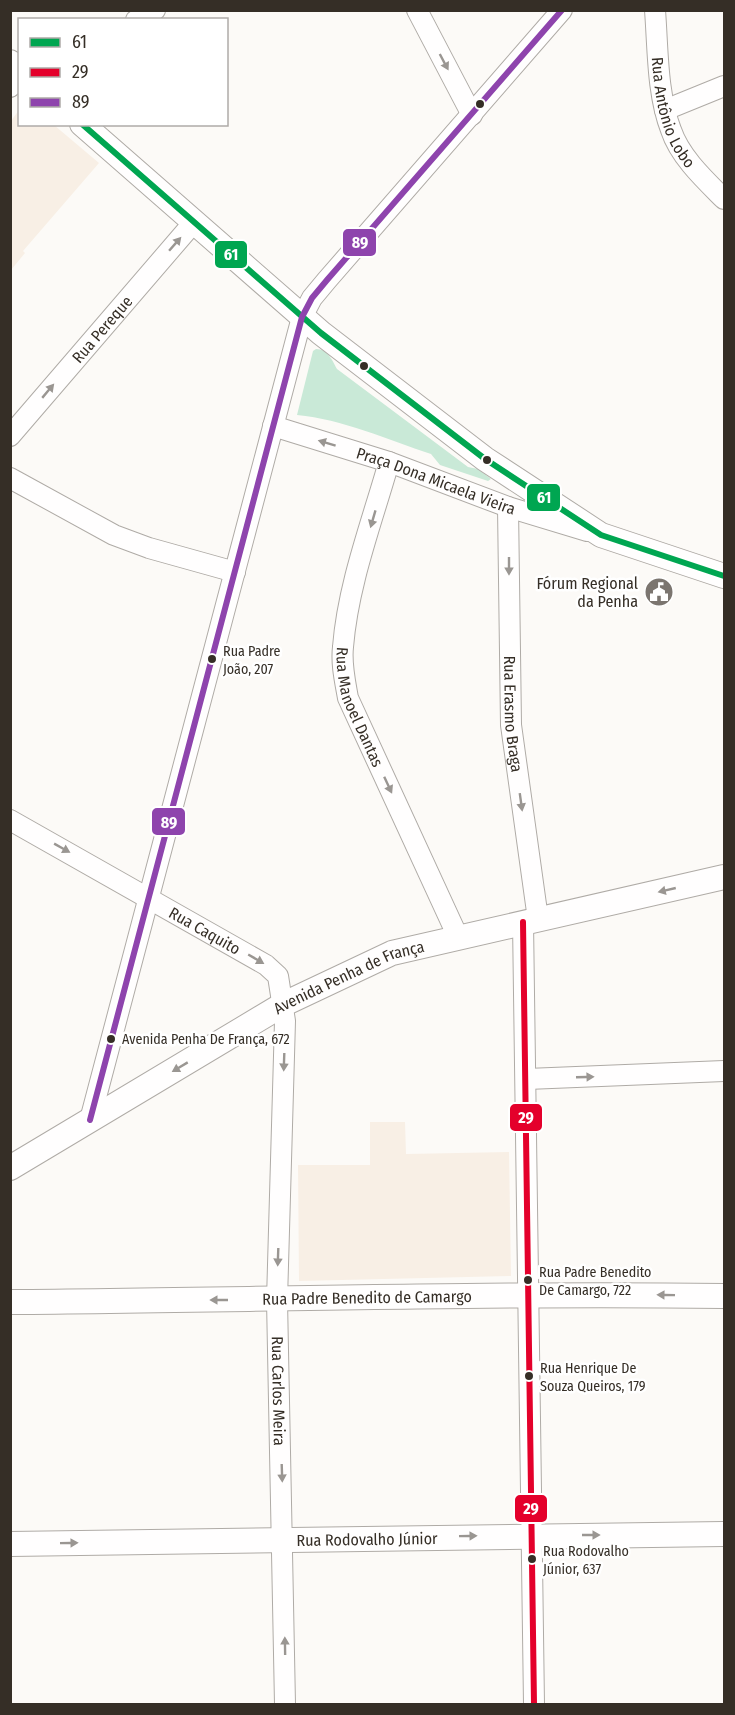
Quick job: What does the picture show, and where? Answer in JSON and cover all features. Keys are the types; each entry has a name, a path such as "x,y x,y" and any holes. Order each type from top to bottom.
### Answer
{"main road":[{"path":"84,126 302,317 485,459 601,536 724,576"},
{"name":"Avenida Penha de França","path":"10,1168 284,1004 392,953 724,877"},
{"name":"Rua Padre Benedito de Camargo","path":"10,1302 277,1300 530,1294 724,1296"},
{"name":"Rua Rodovalho Júnior","path":"10,1544 724,1534"}],"street":[{"path":"140,18 155,10"},
{"path":"417,10 472,115"},
{"path":"90,1120 151,897 302,317 312,298 327,280 562,10"},
{"name":"Rua Antônio Lobo","path":"655,10 665,110 671,132 685,156 724,199"},
{"path":"665,110 724,86"},
{"name":"Rua Pereque","path":"10,436 194,222"},
{"name":"Praça Dona Micaela Vieira","path":"273,426 389,462 508,507 601,536"},
{"name":"Rua Manoel Dantas","path":"389,462 347,613 342,649 344,674 348,698 458,937"},
{"path":"10,478 114,535 149,548 235,572"},
{"name":"Rua Erasmo Braga","path":"508,507 511,724 530,921 527,1079 534,1704"},
{"name":"Rua Caquito","path":"10,820 151,897 266,965 278,976 284,1004"},
{"name":"Rua Carlos Meira","path":"284,1004 277,1300 285,1704"},
{"path":"527,1079 724,1071"}],"shaded area":[{"path":"18,111 18,126 55,126 99,163 23,251 25,253 11,270 11,121"},
{"path":"370,1122 405,1122 406,1154 509,1152 511,1276 299,1281 298,1165 370,1165"}],"green space":[{"path":"316,349 327,353 337,369 468,467 478,469 491,479 488,481 440,465 431,454 365,431 314,417 297,415 313,351"}],"transit line":[{"name":"89","path":"90,1120 302,317 312,298 327,280 562,10"},
{"name":"61","path":"84,126 321,333 485,459 601,535 724,576"},
{"name":"29","path":"523,922 534,1704"}],"place":[{"name":"Fórum Regional da Penha","path":"659,592"},
{"name":"Rua Padre João, 207","path":"212,659"},
{"name":"Avenida Penha De França, 672","path":"111,1039"},
{"name":"Rua Padre Benedito De Camargo, 722","path":"528,1280"},
{"name":"Rua Henrique De Souza Queiros, 179","path":"529,1376"},
{"name":"Rua Rodovalho Júnior, 637","path":"532,1559"}]}
